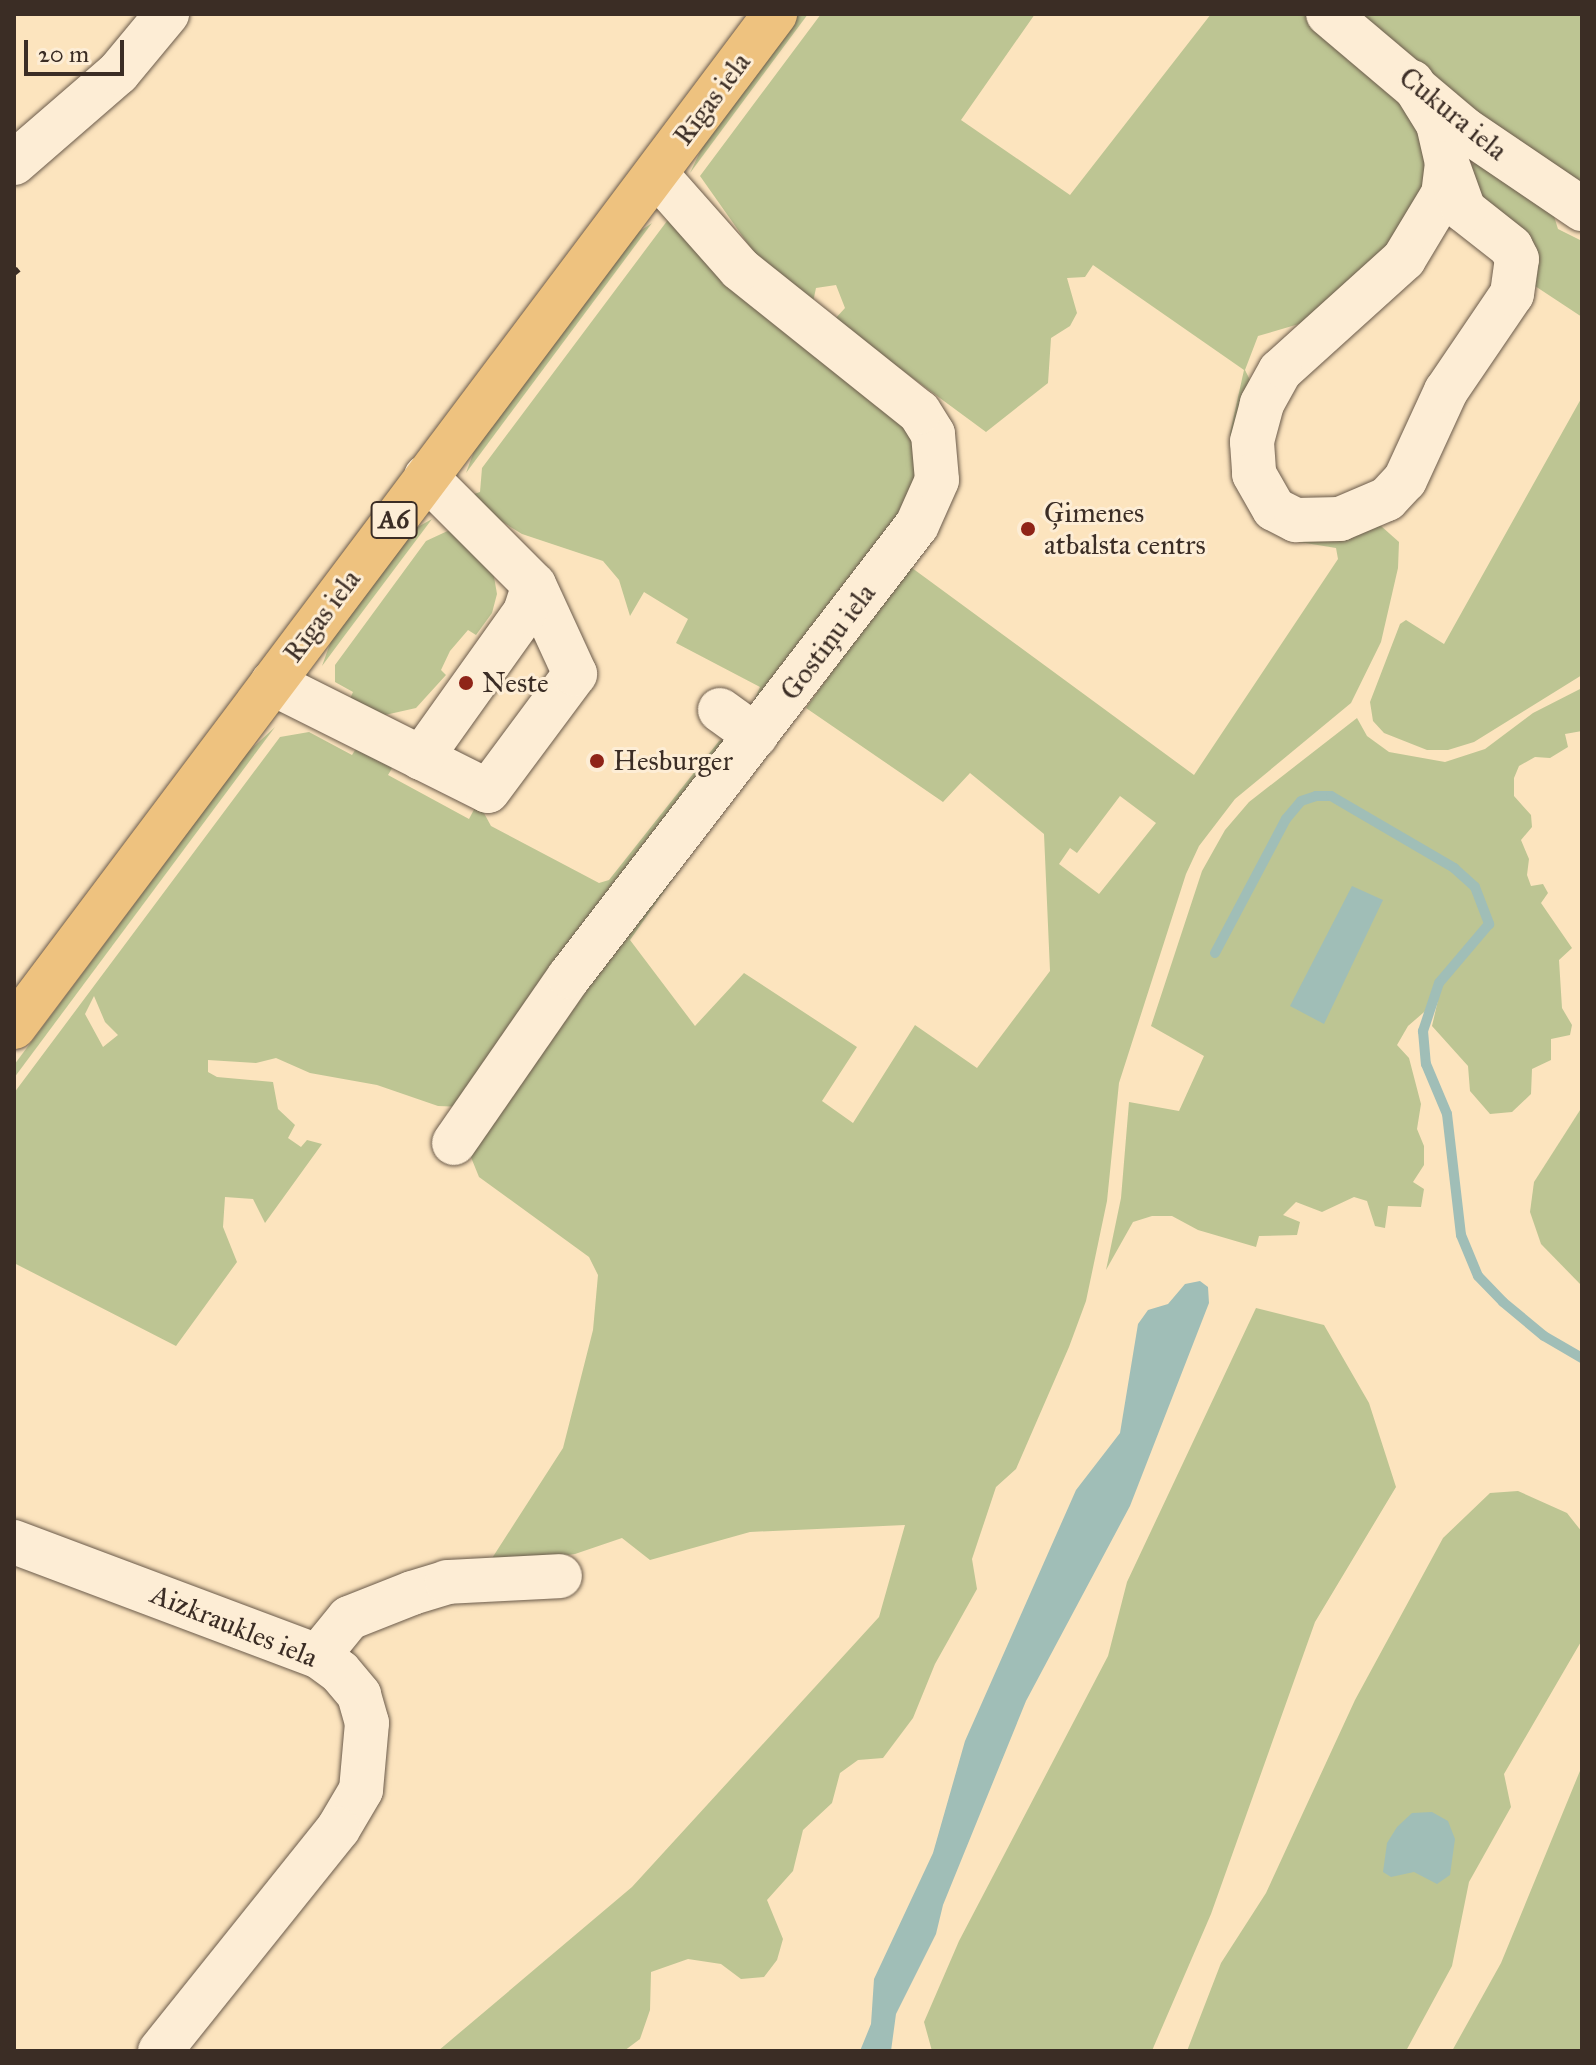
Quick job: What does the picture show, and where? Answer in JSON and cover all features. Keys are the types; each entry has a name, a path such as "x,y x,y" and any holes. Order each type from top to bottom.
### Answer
{"highway":[{"name":"Rīgas iela","path":"14,1027 775,14"}],"street":[{"path":"14,163 118,73 167,14"},
{"name":"Cukura iela","path":"1328,14 1464,129 1582,209"},
{"path":"1412,82 1438,124 1447,163 1464,210 1511,247 1517,259 1512,294 1446,391 1405,480 1387,499 1340,519 1296,520 1274,509 1254,474 1252,442 1262,404 1280,371 1404,259 1443,194 1447,163"},
{"name":"Gostiņu iela","path":"454,1143 569,977 917,525 930,503 938,459 933,434 919,412 740,269 656,174"},
{"path":"272,683 488,791 575,674 534,585 426,477"},
{"path":"421,758 525,612 534,585"},
{"path":"720,710 756,736"},
{"name":"Aizkraukles iela","path":"14,1542 318,1656 340,1672 359,1695 367,1753 361,1790 338,1829 160,2051"},
{"path":"318,1656 349,1618 412,1593 447,1582 560,1576"}],"green space":[{"path":"799,14 808,14 690,173 707,137"},
{"path":"821,14 1035,14 961,120 1070,195 1211,14 1309,14 1392,83 1420,124 1435,171 1375,270 1299,324 1258,336 1245,370 1250,380 1255,498 1372,518 1399,542 1398,568 1381,642 1351,703 1235,799 1199,846 1186,874 1119,1083 1107,1201 1086,1301 1069,1347 1016,1469 996,1487 972,1559 977,1589 935,1664 913,1718 883,1758 858,1760 840,1773 832,1803 803,1830 793,1871 767,1900 783,1939 777,1960 764,1977 741,1979 721,1964 688,1959 651,1972 650,2010 640,2039 624,2051 438,2051 632,1887 879,1617 905,1525 750,1532 650,1560 622,1538 575,1554 487,1566 563,1448 593,1330 598,1275 589,1257 479,1177 466,1145 699,842 630,940 695,1026 744,973 857,1047 822,1101 853,1123 915,1025 977,1068 1050,971 1044,834 970,773 943,802 806,708 908,565 1194,775 1338,559 1336,548 1287,540 1234,472 1230,433 1244,370 1093,265 1085,277 1067,278 1077,313 1070,326 1051,338 1048,383 986,432 834,320 845,308 836,285 816,288 813,302 755,254 700,176","holes":["1120,796 1156,823 1099,894 1059,864 1070,848 1077,853"]},
{"path":"1356,14 1582,14 1582,199"},
{"path":"1480,159 1553,213 1558,229 1582,241 1582,317 1535,286 1537,248 1474,201 1466,170"},
{"path":"667,221 675,221 911,433 917,492 751,707 760,687 676,643 688,619 644,592 630,616 619,580 603,561 522,534 483,510 471,495 480,492 482,468"},
{"path":"652,223 466,473 474,451 634,235"},
{"path":"1582,397 1582,675 1474,742 1448,750 1427,750 1384,733 1373,721 1370,702 1400,624 1406,620 1444,644"},
{"path":"432,519 322,666 331,641 416,528"},
{"path":"454,528 493,571 497,594 492,613 476,635 468,630 450,651 441,670 446,675 416,708 385,715 349,701 353,692 335,682 335,665 426,541"},
{"path":"1582,688 1582,731 1565,734 1568,747 1550,758 1535,757 1519,766 1514,778 1514,796 1531,815 1532,827 1521,840 1529,859 1527,875 1531,886 1543,884 1548,893 1541,903 1572,948 1559,960 1562,1008 1572,1025 1570,1035 1551,1039 1551,1060 1532,1069 1531,1094 1512,1112 1490,1114 1470,1091 1468,1066 1432,1026 1438,1000 1408,1026 1397,1045 1409,1058 1421,1104 1417,1129 1424,1146 1424,1165 1413,1182 1424,1189 1421,1207 1388,1206 1385,1228 1375,1226 1367,1201 1354,1197 1322,1212 1296,1202 1283,1215 1300,1222 1297,1235 1259,1236 1256,1247 1198,1230 1172,1216 1152,1216 1133,1222 1106,1270 1121,1198 1129,1102 1179,1111 1204,1056 1151,1026 1202,871 1225,830 1249,802 1357,718 1367,736 1389,752 1445,762 1485,749 1533,713"},
{"path":"275,727 14,1078 14,1065 248,752"},
{"path":"309,732 352,755 357,747 394,765 388,775 469,819 478,802 491,826 599,883 609,880 719,741 728,738 463,1107 438,1106 377,1085 310,1073 276,1058 256,1063 208,1060 208,1072 217,1077 273,1082 278,1109 295,1125 288,1138 301,1147 307,1140 322,1144 265,1223 253,1199 225,1197 223,1227 237,1262 176,1346 14,1263 14,1093 280,737","holes":["94,996 105,1022 118,1035 103,1047 85,1014"]},
{"path":"1582,1107 1582,1286 1541,1244 1530,1212 1534,1182"},
{"path":"1256,1308 1324,1325 1369,1403 1396,1487 1315,1622 1211,1914 1152,2051 932,2051 924,2022 959,1941 1108,1656 1127,1582"},
{"path":"1518,1491 1567,1513 1582,1532 1582,1640 1504,1774 1511,1807 1469,1882 1452,1966 1406,2051 1187,2051 1221,1963 1266,1893 1355,1700 1443,1538 1490,1493"},
{"path":"1582,1766 1582,2051 1452,2051 1501,1963"}],"water":[{"path":"1352,886 1383,900 1324,1024 1290,1006"},
{"path":"1200,1281 1208,1287 1209,1303 1130,1506 1026,1701 943,1905 936,1934 896,2014 891,2051 860,2051 871,2024 874,1979 933,1853 965,1741 1076,1490 1120,1433 1138,1324 1148,1310 1168,1304 1185,1284"},
{"path":"1432,1812 1448,1821 1455,1839 1450,1875 1437,1884 1414,1872 1391,1877 1383,1872 1387,1843 1397,1827 1412,1813"}],"waterway":[{"path":"1215,953 1286,819 1301,801 1316,796 1331,796 1454,868 1475,887 1489,924 1439,983 1423,1031 1426,1064 1447,1114 1461,1235 1478,1276 1503,1302 1544,1336 1582,1358"}],"railway":[{"path":"14,273 19,269"}],"place":[{"name":"Ģimenes atbalsta centrs","path":"1028,529"},
{"name":"Neste","path":"466,683"},
{"name":"Hesburger","path":"597,761"}]}
